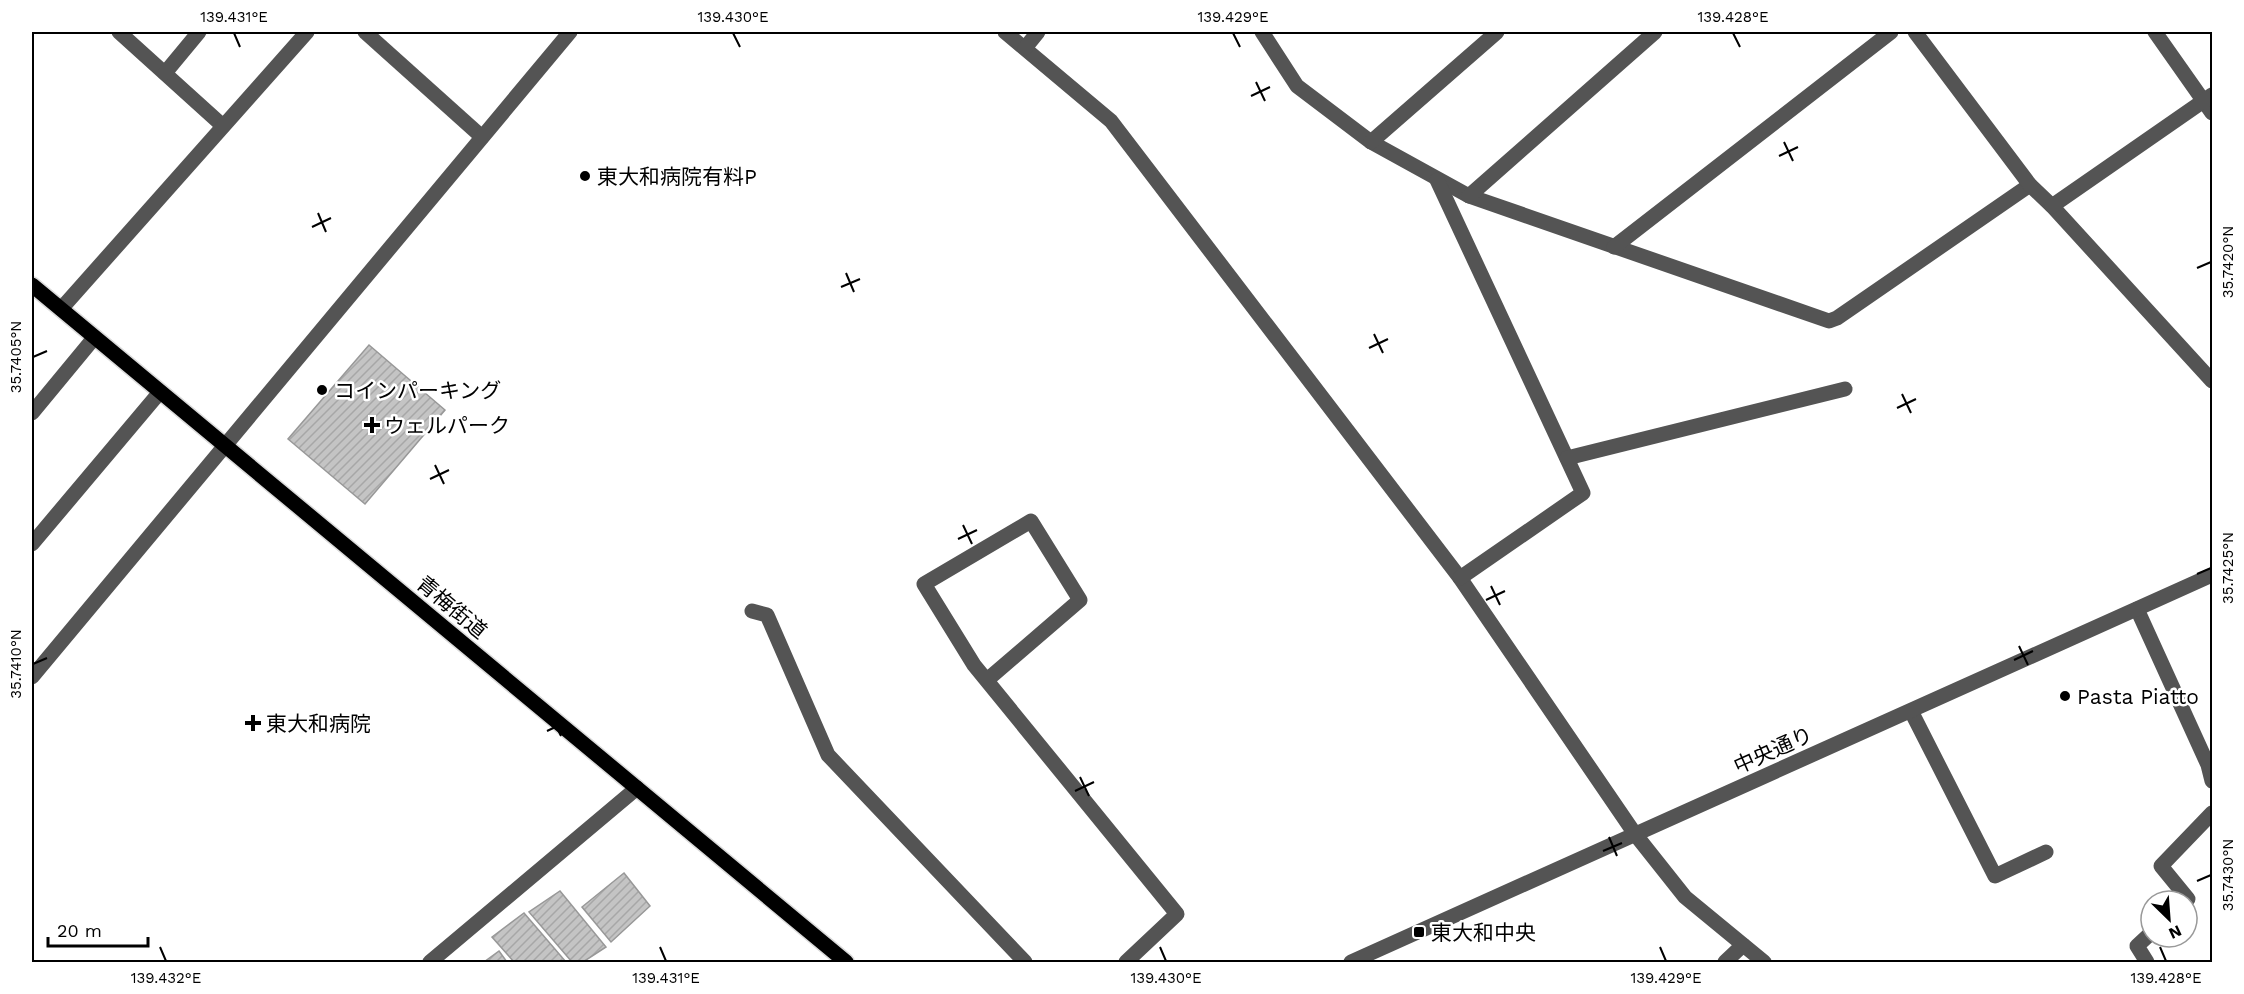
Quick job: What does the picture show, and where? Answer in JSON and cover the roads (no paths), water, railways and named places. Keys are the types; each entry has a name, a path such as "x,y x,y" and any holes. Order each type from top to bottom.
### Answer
{"main road":[{"name":"青梅街道","path":"32,285 846,963"}],"street":[{"path":"119,32 223,126"},
{"path":"165,73 200,32"},
{"path":"61,309 307,32"},
{"path":"365,32 482,137"},
{"path":"32,677 570,32"},
{"path":"1005,32 1111,121 1460,578 1635,834 1685,897 1764,963"},
{"path":"1025,48 1038,32"},
{"path":"1262,32 1297,86 1371,142 1468,196 1829,321 1837,318 2030,185"},
{"path":"1371,142 1497,32"},
{"path":"1468,196 1655,32"},
{"path":"1614,247 1891,32"},
{"path":"1915,32 2030,185 2211,378"},
{"path":"2052,206 2210,103 2155,32"},
{"path":"1437,180 1582,493 1460,578"},
{"path":"32,413 94,338"},
{"path":"1567,458 1845,390"},
{"path":"32,544 160,392"},
{"path":"987,680 1080,600 1031,521 924,584 974,665 1177,914 1126,963"},
{"name":"中央通り","path":"1352,963 2212,575"},
{"path":"2138,609 2208,765 2212,781"},
{"path":"752,611 767,615 828,755 1025,963"},
{"path":"1911,711 1995,876 2046,852"},
{"path":"430,963 637,788"},
{"path":"2180,889 2161,866 2212,813"},
{"path":"2139,944 2137,946 2147,963"},
{"path":"1725,963 1743,945"}],"place":[{"name":"東大和病院有料P","path":"585,176"},
{"name":"コインパーキング","path":"322,390"},
{"name":"ウェルパーク","path":"372,425"},
{"name":"Pasta Piatto","path":"2065,696"},
{"name":"東大和病院","path":"253,723"},
{"name":"東大和中央","path":"1419,932"}]}
